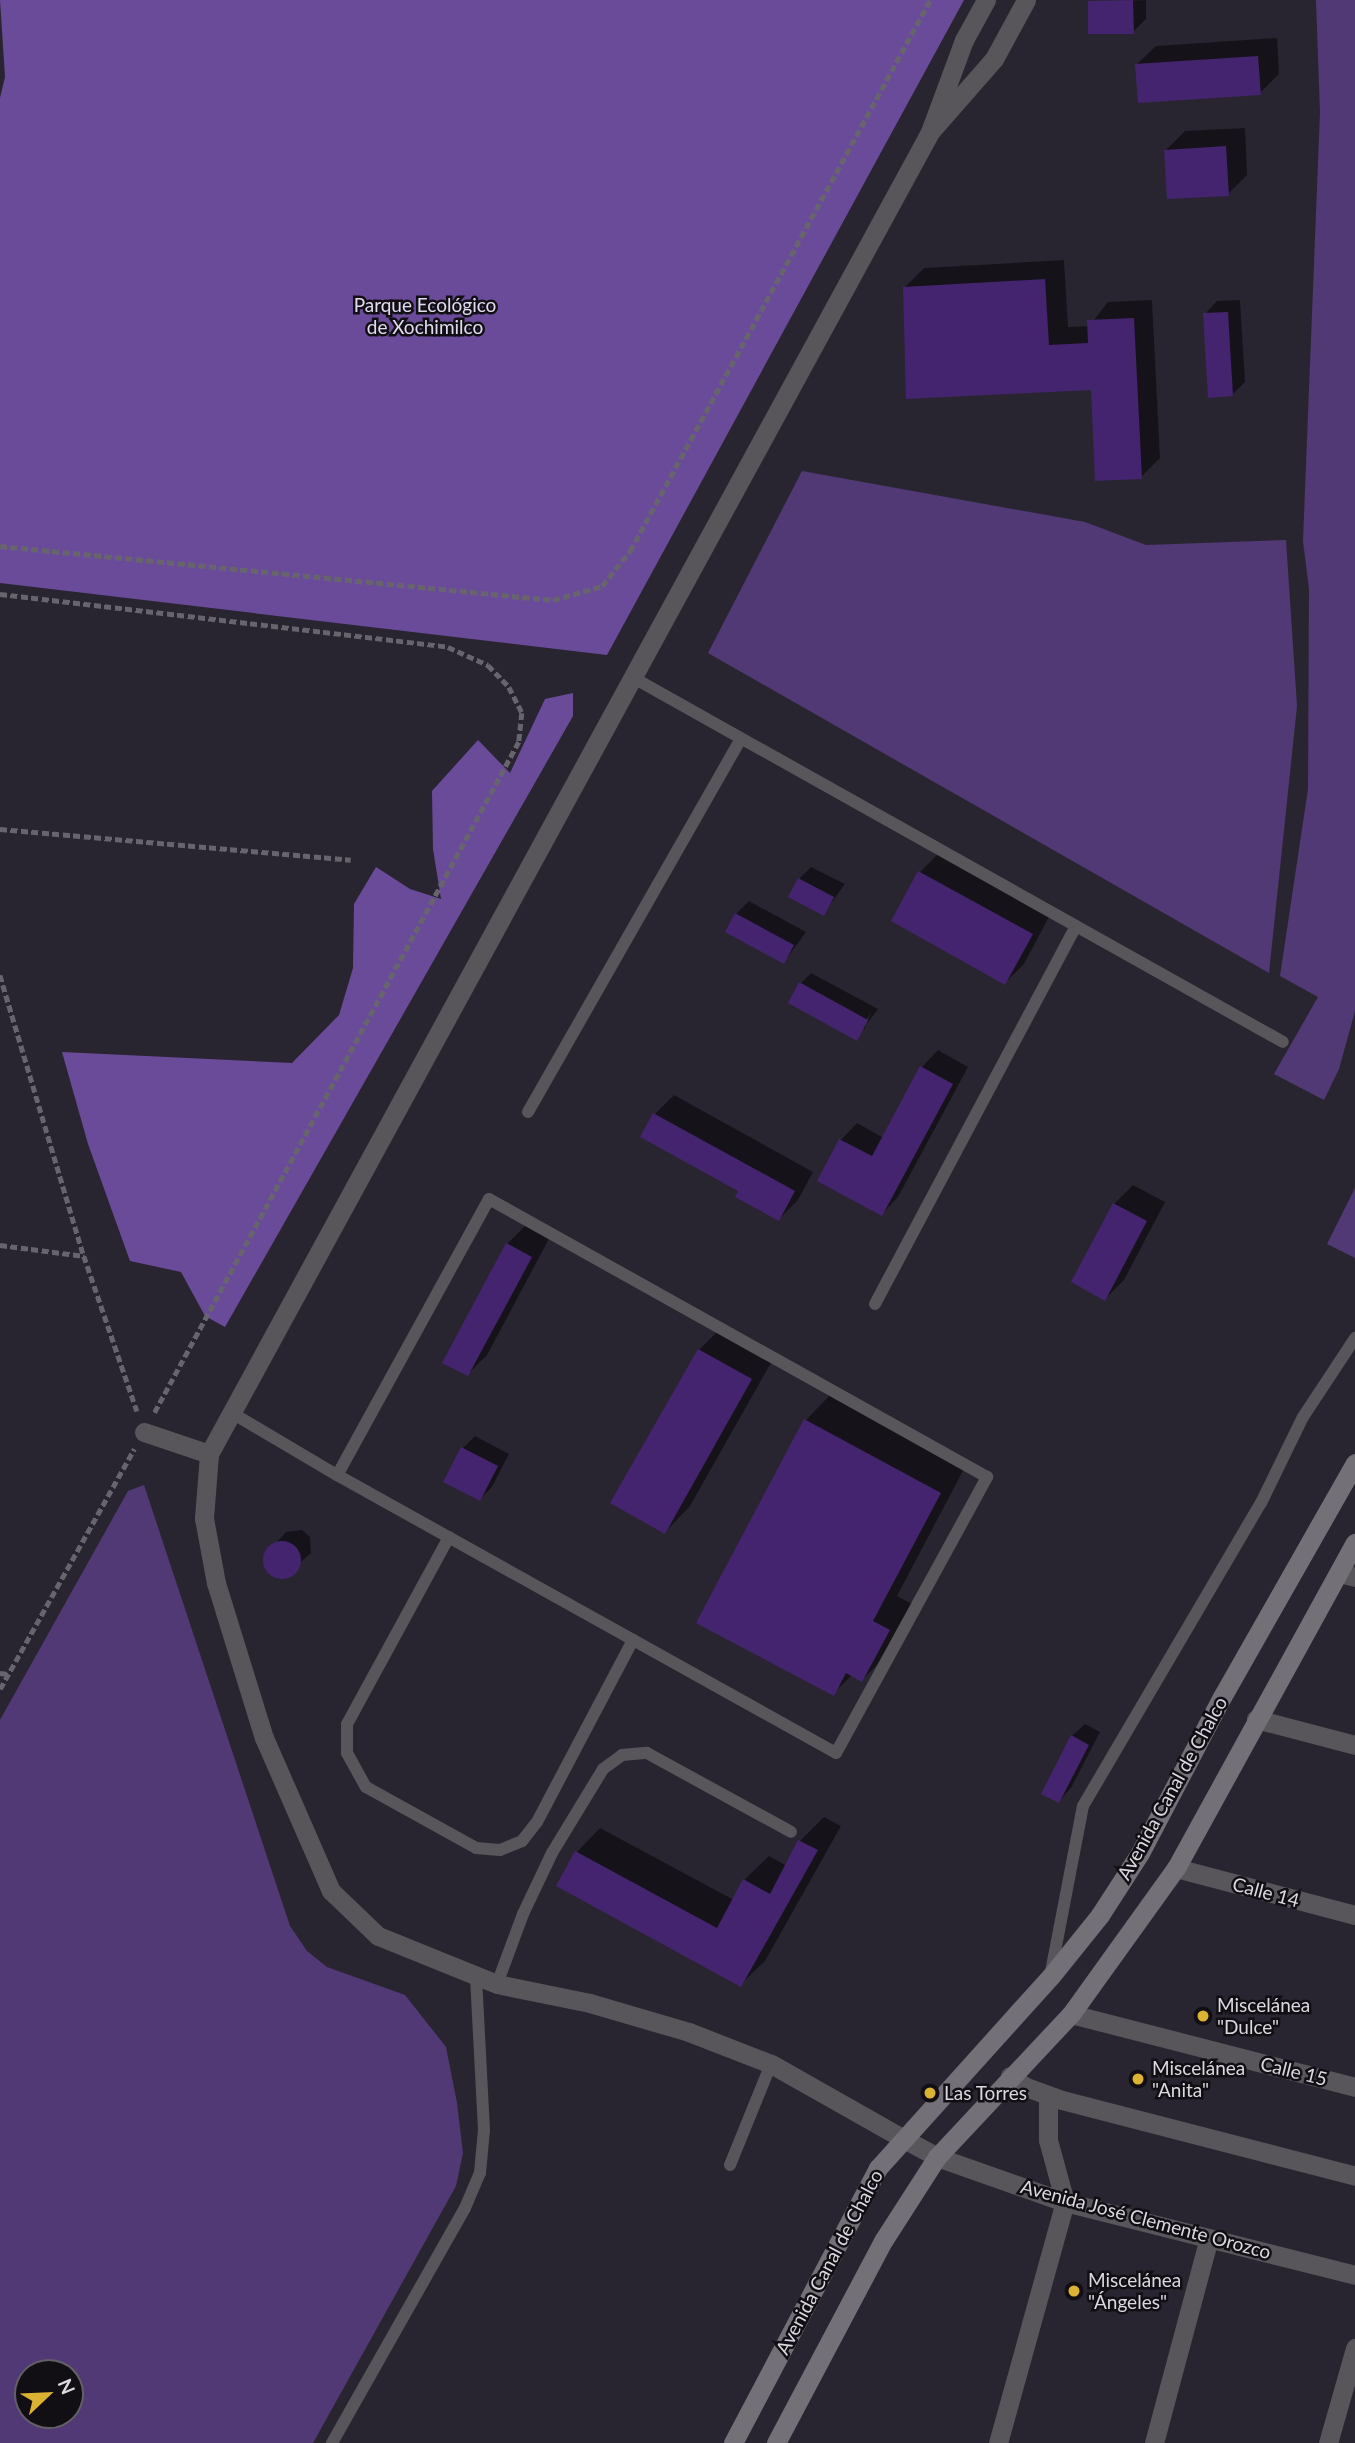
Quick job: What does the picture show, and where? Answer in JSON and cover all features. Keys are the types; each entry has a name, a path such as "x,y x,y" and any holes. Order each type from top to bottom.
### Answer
{"main road":[{"name":"Avenida Canal de Chalco","path":"733,2443 878,2168 902,2138 1051,1976 1100,1915 1140,1853 1222,1698 1355,1463"},
{"name":"Avenida Canal de Chalco","path":"776,2443 883,2241 937,2157 1010,2076 1071,2014 1176,1868 1256,1719 1347,1575 1355,1543"}],"street":[{"path":"144,1432 209,1454 930,132 964,40 986,0"},
{"path":"930,132 994,59 1026,0"},
{"name":"Avenida José Clemente Orozco","path":"209,1454 204,1518 216,1583 264,1738 331,1891 378,1936 476,1978 664,2024 771,2063 937,2157 1065,2202 1355,2274"},
{"path":"1256,1719 1355,1745"},
{"name":"Calle 14","path":"1176,1868 1355,1915"},
{"name":"Calle 15","path":"1071,2014 1355,2087"},
{"path":"1010,2076 1048,2095 1355,2176"},
{"path":"998,2443 1065,2202 1048,2140 1048,2095"},
{"path":"1154,2443 1209,2238"},
{"path":"1328,2443 1355,2348"}],"lane":[{"path":"632,677 1283,1042"},
{"path":"528,1112 741,737"},
{"path":"875,1304 1076,926"},
{"path":"232,1413 337,1475 836,1753 988,1477 489,1199 337,1475"},
{"path":"1051,1976 1083,1807 1261,1503 1303,1417 1355,1338"},
{"path":"449,1537 347,1724 347,1754 357,1777 402,1807 476,1848 500,1850 522,1841 537,1822 634,1640"},
{"path":"497,1984 523,1914 552,1853 603,1769 622,1755 647,1753 791,1832"},
{"path":"332,2443 465,2208 480,2173 484,2130 476,1978"},
{"path":"730,2165 771,2063"}],"path":[{"path":"0,546 554,600 602,586 630,551 930,0"},
{"path":"0,594 448,647 488,665 509,687 522,713 519,742 144,1432 0,1689"},
{"path":"0,829 351,859"},
{"path":"0,975 84,1256 144,1432"},
{"path":"0,1245 84,1256"},
{"path":"0,1673 8,1674"}],"shaded area":[{"path":"1316,0 1355,0 1355,1011 1339,1069 1324,1100 1274,1074 1318,997 1280,976 1308,789 1309,589 1303,541 1320,112"},
{"path":"802,471 1085,522 1146,545 1286,540 1297,706 1269,973 708,653"},
{"path":"1355,1188 1355,1258 1327,1244"},
{"path":"144,1485 290,1926 307,1951 327,1967 405,1995 446,2047 463,2153 456,2186 313,2443 0,2443 0,1720 128,1491"}],"green space":[{"name":"Parque Ecológico de Xochimilco","path":"0,0 964,0 607,655 0,583 0,98 5,77"},
{"path":"573,693 573,716 225,1327 205,1316 181,1272 130,1261 88,1144 62,1052 292,1063 339,1015 353,968 354,904 376,867 410,889 441,899 433,849 432,791 478,740 510,773 545,699"}],"building":[{"path":"1133,0 1134,34 1088,34 1088,1"},
{"path":"1258,56 1261,95 1138,103 1135,64"},
{"path":"1226,146 1229,196 1167,199 1164,150"},
{"path":"1045,279 1049,345 1088,343 1087,320 1134,318 1142,479 1095,481 1091,390 906,399 903,287"},
{"path":"1228,312 1233,396 1208,398 1203,313"},
{"path":"918,871 1033,934 1005,985 891,921"},
{"path":"798,878 834,897 824,916 788,897"},
{"path":"735,913 794,945 784,964 725,932"},
{"path":"799,982 868,1020 857,1041 788,1003"},
{"path":"920,1066 953,1084 882,1216 817,1181 839,1139 872,1156"},
{"path":"653,1113 795,1191 779,1221 735,1197 738,1191 640,1137"},
{"path":"1113,1203 1147,1221 1105,1301 1071,1282"},
{"path":"506,1243 532,1257 468,1376 442,1363"},
{"path":"698,1349 752,1379 665,1534 610,1503"},
{"path":"804,1419 941,1493 873,1621 890,1630 862,1682 846,1673 834,1696 696,1623"},
{"path":"461,1447 498,1466 480,1501 443,1482"},
{"path":"282,1541 295,1547 301,1560 295,1573 282,1579 269,1573 263,1560 269,1547"},
{"path":"1071,1735 1089,1745 1059,1803 1041,1794"},
{"path":"798,1840 818,1850 741,1987 556,1886 575,1851 717,1928 743,1879 770,1894"}],"place":[{"name":"Miscelánea \"Dulce\"","path":"1203,2016"},
{"name":"Miscelánea \"Anita\"","path":"1138,2079"},
{"name":"Las Torres","path":"930,2093"},
{"name":"Miscelánea \"Ángeles\"","path":"1074,2291"}]}
